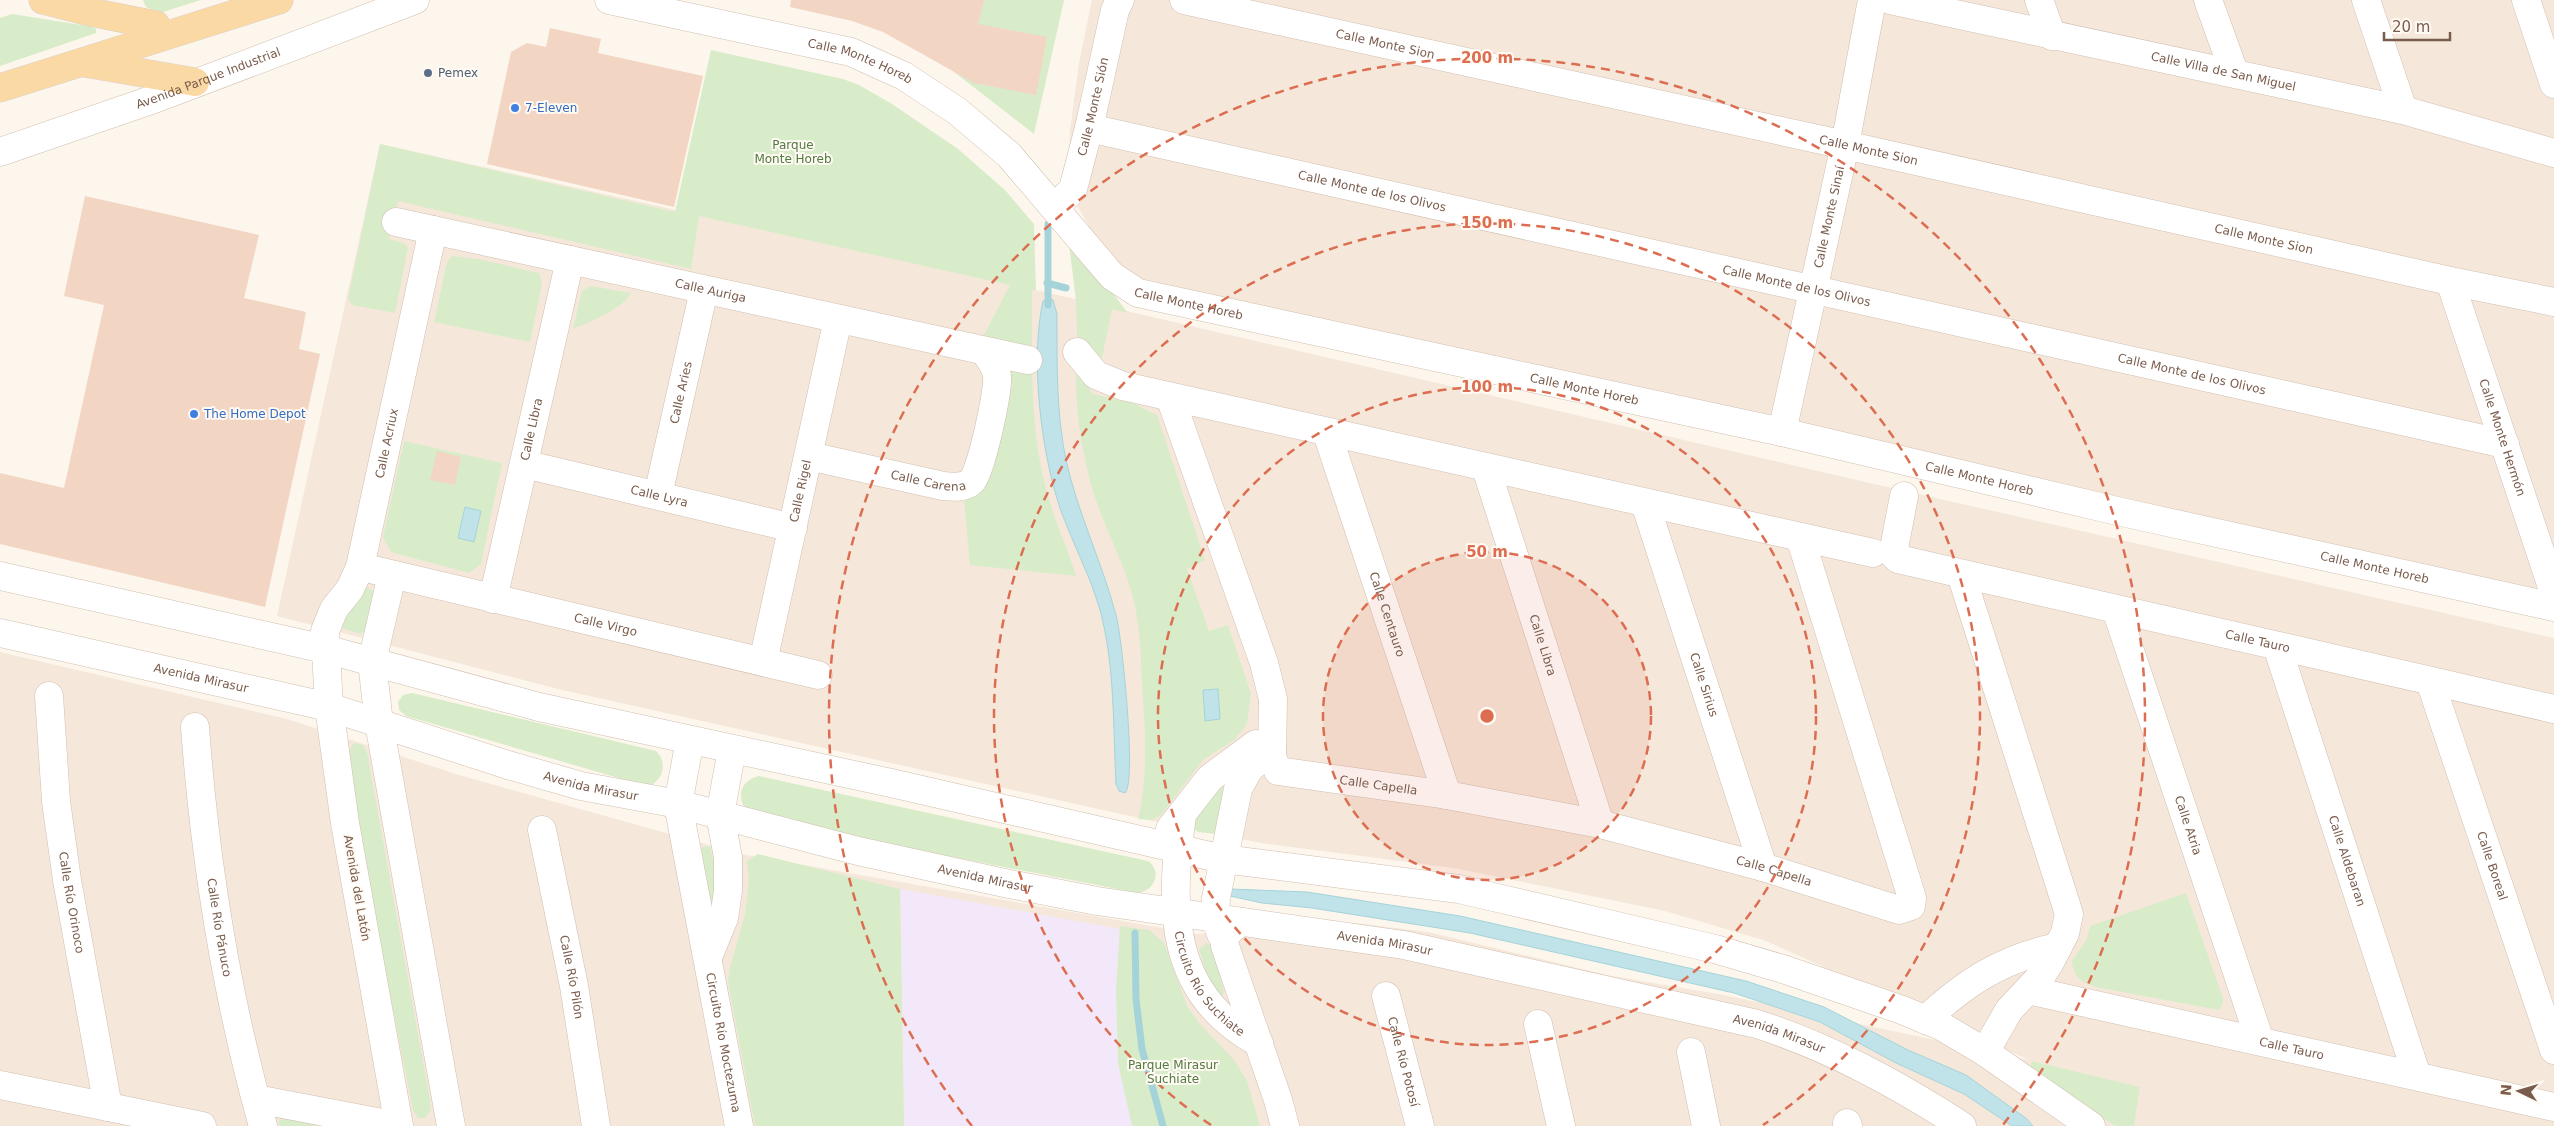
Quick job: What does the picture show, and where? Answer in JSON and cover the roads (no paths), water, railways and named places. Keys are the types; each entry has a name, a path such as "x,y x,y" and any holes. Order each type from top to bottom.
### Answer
{"main road":[{"path":"43,0 90,12 156,25 188,29"},
{"path":"130,0 136,10 156,25"},
{"path":"0,88 278,0"},
{"path":"81,63 195,82"}],"street":[{"name":"Avenida Parque Industrial","path":"0,152 157,98 415,0"},
{"name":"Calle Monte Horeb","path":"608,0 851,52 904,76 962,115 1009,155 1112,276 1130,289 1145,296 1782,432 2117,511 2554,607"},
{"name":"Calle Monte Sión","path":"1055,208 1072,189 1089,128 1115,10 1120,0"},
{"name":"Calle Monte Sion","path":"1184,0 2450,281 2554,302"},
{"name":"Calle Monte Sinaí","path":"1782,432 1844,145 1872,0"},
{"name":"Calle Villa de San Miguel","path":"1890,0 2052,36 2234,72 2403,110 2554,153"},
{"path":"2039,0 2052,36"},
{"path":"2208,0 2234,72"},
{"path":"2366,0 2403,110"},
{"path":"2526,0 2554,84"},
{"name":"Calle Monte de los Olivos","path":"1089,128 1813,288 2504,444"},
{"name":"Calle Auriga","path":"396,222 1028,360"},
{"name":"Calle Acriux","path":"325,650 325,631 334,609 350,589 360,567 433,230"},
{"name":"Calle Libra","path":"493,599 570,260"},
{"name":"Calle Monte Hermón","path":"2450,281 2554,593"},
{"name":"Calle Aries","path":"658,495 704,290"},
{"name":"Calle Rigel","path":"763,662 838,319"},
{"name":"Calle Carena","path":"808,456 943,486 958,487 971,482 981,460 997,386 995,369 985,352"},
{"path":"1077,352 1089,369 1101,379 1170,397 1873,553"},
{"name":"Calle Capella","path":"1170,397 1264,663 1273,699 1272,750 1275,768 1284,773 1447,795 1600,824 1763,867 1899,910 1911,906 1912,898 1800,537"},
{"name":"Calle Centauro","path":"1327,433 1447,795"},
{"name":"Calle Lyra","path":"524,464 793,528"},
{"name":"Calle Libra","path":"1486,468 1600,824"},
{"name":"Calle Tauro","path":"1904,496 1892,554 1894,557 1961,574 2554,709"},
{"name":"Calle Sirius","path":"1645,503 1763,867"},
{"name":"Calle Virgo","path":"360,567 818,675"},
{"path":"1961,574 2069,907 2069,920 2058,948 2041,976 2009,1010 1985,1052"},
{"path":"392,575 372,662 379,723 452,1126"},
{"path":"0,576 325,650 539,707 1223,859 1382,878 1459,890 1636,929 1786,970 1933,1023 1985,1052 2081,1123"},
{"name":"Calle Atria","path":"2116,609 2260,1041"},
{"name":"Avenida Mirasur","path":"0,633 329,707 508,765 572,783 678,804 858,851 1009,884 1174,913 1404,945 1757,1024 1797,1037 1844,1057 1909,1092 1962,1126"},
{"name":"Calle Aldebaran","path":"2277,646 2417,1076"},
{"name":"Avenida del Latón","path":"325,650 329,707 345,823 399,1126"},
{"name":"Calle Boreal","path":"2430,681 2554,1050"},
{"name":"Calle Río Orinoco","path":"49,696 56,801 67,880 108,1107"},
{"path":"1149,842 1158,839 1167,832 1210,778 1253,747 1274,719"},
{"name":"Calle Río Pánuco","path":"195,727 200,790 215,915 229,986 264,1126"},
{"path":"678,804 690,740"},
{"path":"720,815 732,749"},
{"path":"1216,918 1218,878 1243,776 1256,762 1272,750"},
{"name":"Circuito Río Moctezuma","path":"678,804 739,1126"},
{"path":"1177,849 1182,814"},
{"name":"Circuito Río Moctezuma","path":"708,957 724,918 728,891 728,857 720,815"},
{"path":"1233,816 1238,847 1252,863"},
{"name":"Calle Río Pilón","path":"542,830 574,986 596,1126"},
{"name":"Circuito Río Suchiate","path":"1177,849 1174,913 1182,950 1202,994 1233,1028 1259,1044"},
{"name":"Circuito Río Suchiate","path":"1216,918 1285,1126"},
{"path":"1225,946 1224,939 1228,932 1242,922"},
{"path":"1933,1023 1954,994 2014,958 2058,948"},
{"name":"Calle Tauro","path":"2028,990 2554,1107"},
{"name":"Calle Río Potosí","path":"1386,996 1420,1126"},
{"path":"1538,1024 1561,1126"},
{"path":"1691,1052 1706,1126"},
{"path":"0,1085 202,1126"},
{"path":"256,1099 399,1126"}],"water":[{"path":"1048,298 1053,300 1057,314 1060,424 1066,460 1077,500 1110,595 1119,628 1125,678 1130,764 1125,793 1119,791 1116,784 1111,674 1105,631 1091,584 1060,508 1053,485 1043,433 1038,377 1038,350 1039,324 1043,301"},
{"path":"465,507 481,511 474,542 458,538"},
{"path":"1218,689 1220,719 1205,721 1203,690"},
{"path":"1231,889 1307,892 1460,916 1746,981 1824,1007 1908,1050 1966,1075 2027,1119 2033,1126 2012,1126 1964,1094 1896,1063 1820,1022 1734,993 1470,933 1312,908 1262,903 1230,896"}],"waterway":[{"path":"1048,224 1048,305"},
{"path":"1047,283 1066,288"},
{"path":"1135,933 1136,999 1142,1049 1163,1126"}],"place":[{"name":"Pemex","path":"428,73"},
{"name":"7-Eleven","path":"515,108"},
{"name":"The Home Depot","path":"194,414"}],"park label":[{"name":"Parque Monte Horeb","path":"793,152"},
{"name":"Parque Mirasur Suchiate","path":"1173,1072"}]}
